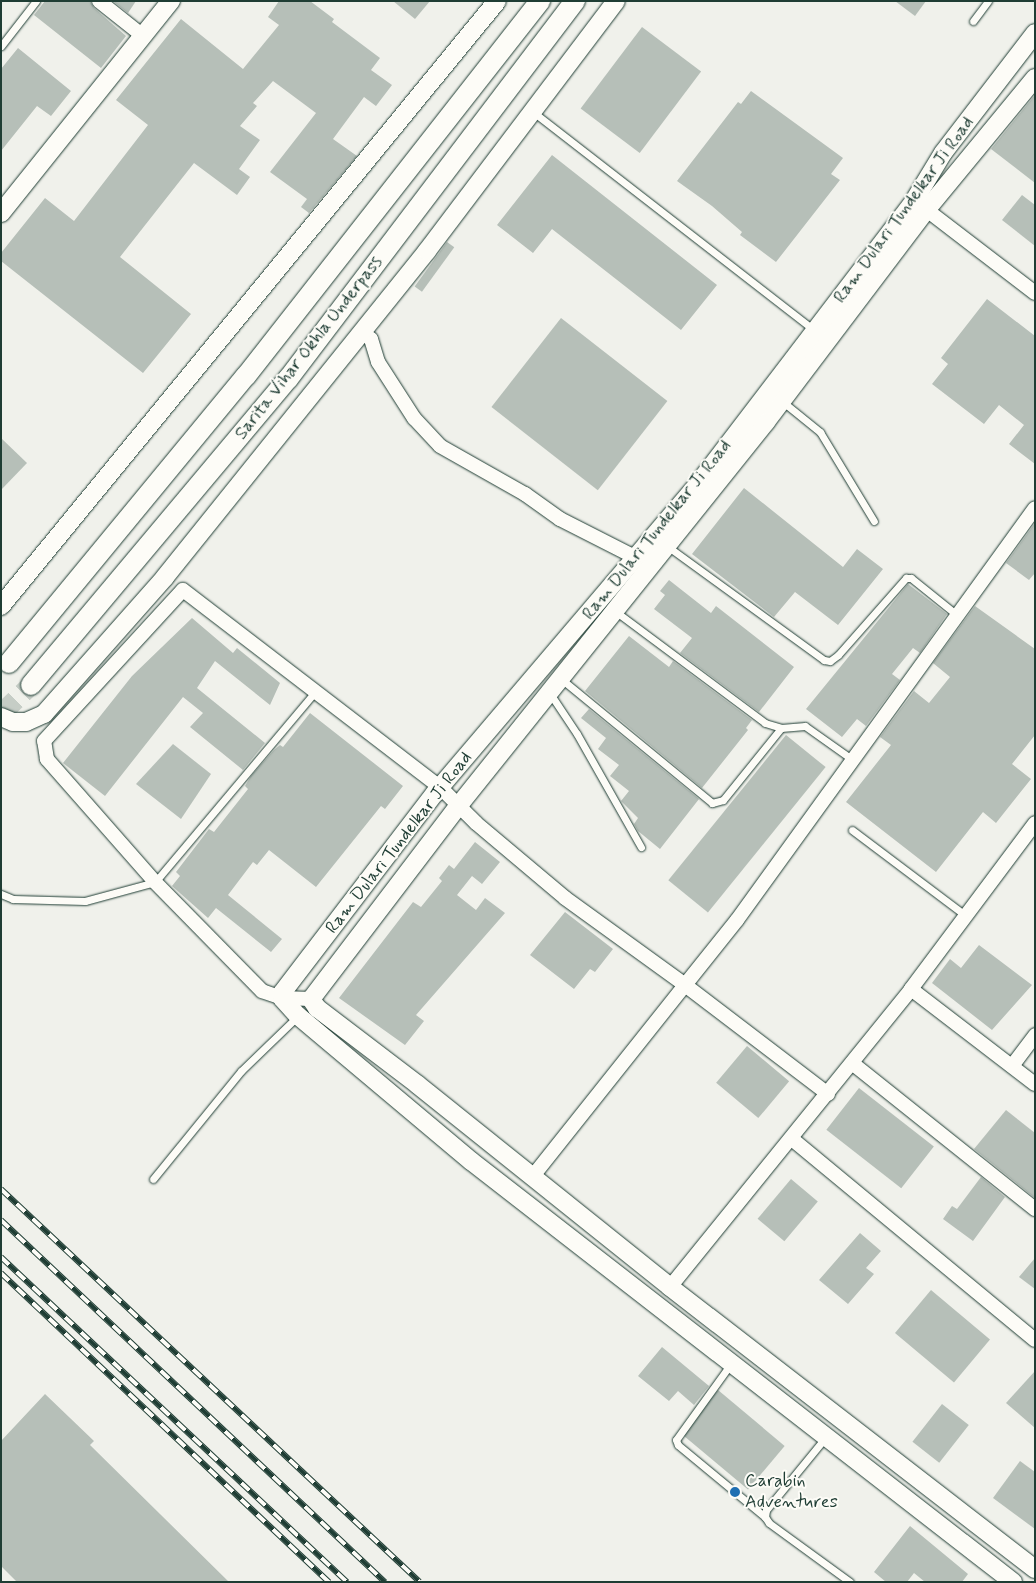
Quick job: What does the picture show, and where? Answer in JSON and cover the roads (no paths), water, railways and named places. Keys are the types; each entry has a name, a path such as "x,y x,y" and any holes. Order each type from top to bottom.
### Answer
{"main road":[{"name":"Sarita Vihar Okhla Underpass","path":"9,663 246,376 540,1"},
{"name":"Sarita Vihar Okhla Underpass","path":"31,685 288,379 575,1"}],"street":[{"path":"99,1 143,36"},
{"path":"1,214 171,1"},
{"path":"1,606 497,1"},
{"path":"1,717 13,722 26,722 44,714 165,577 361,332 616,1"},
{"name":"Ram Dulari Tundelkar Ji Road","path":"282,998 282,993 440,787 636,558 660,542 782,402 920,205 943,153 1035,34"},
{"name":"Ram Dulari Tundelkar Ji Road","path":"660,542 815,331 920,205 1035,78"},
{"path":"920,205 1035,293"},
{"path":"361,332 371,338 378,362 414,418 440,446 525,494 560,519 636,558"},
{"path":"533,1176 737,920 1035,508"},
{"path":"312,999 459,805 614,610 660,542"},
{"path":"312,999 282,998 262,992 155,882 47,759 44,741 183,590 317,690 440,787 565,898 685,985 828,1094"},
{"path":"109,642 124,655"},
{"path":"670,1287 792,1139 911,989 1035,823"},
{"path":"911,989 1035,1084"},
{"path":"282,998 298,1016 471,1161 730,1365 1013,1582"},
{"path":"312,999 317,1008 533,1176 670,1287 1035,1569"},
{"path":"1012,1066 1035,1035"},
{"path":"852,1063 1035,1209"},
{"path":"792,1139 1035,1340"}],"lane":[{"path":"1,46 36,1"},
{"path":"973,20 988,1"},
{"path":"532,112 815,331"},
{"path":"782,402 820,432 874,521"},
{"path":"660,542 824,660 830,661 838,655 906,578 911,578 957,615"},
{"path":"614,610 765,723 781,728 805,726 853,760"},
{"path":"560,678 712,803 723,800 781,728"},
{"path":"1,894 13,898 85,901 155,882 317,690"},
{"path":"549,692 577,734 640,847"},
{"path":"852,830 966,916"},
{"path":"153,1179 242,1071 298,1016"},
{"path":"730,1365 676,1440 678,1446 765,1517 769,1523 850,1582"},
{"path":"765,1517 766,1510 825,1438"}],"tunnel":[{"path":"1,714 31,685"}],"railway":[{"path":"1,1189 420,1582"},
{"path":"1,1220 385,1582"},
{"path":"1,1257 347,1582"},
{"path":"1,1273 329,1582"}],"place":[{"name":"Carabin Adventures","path":"735,1492"}]}
